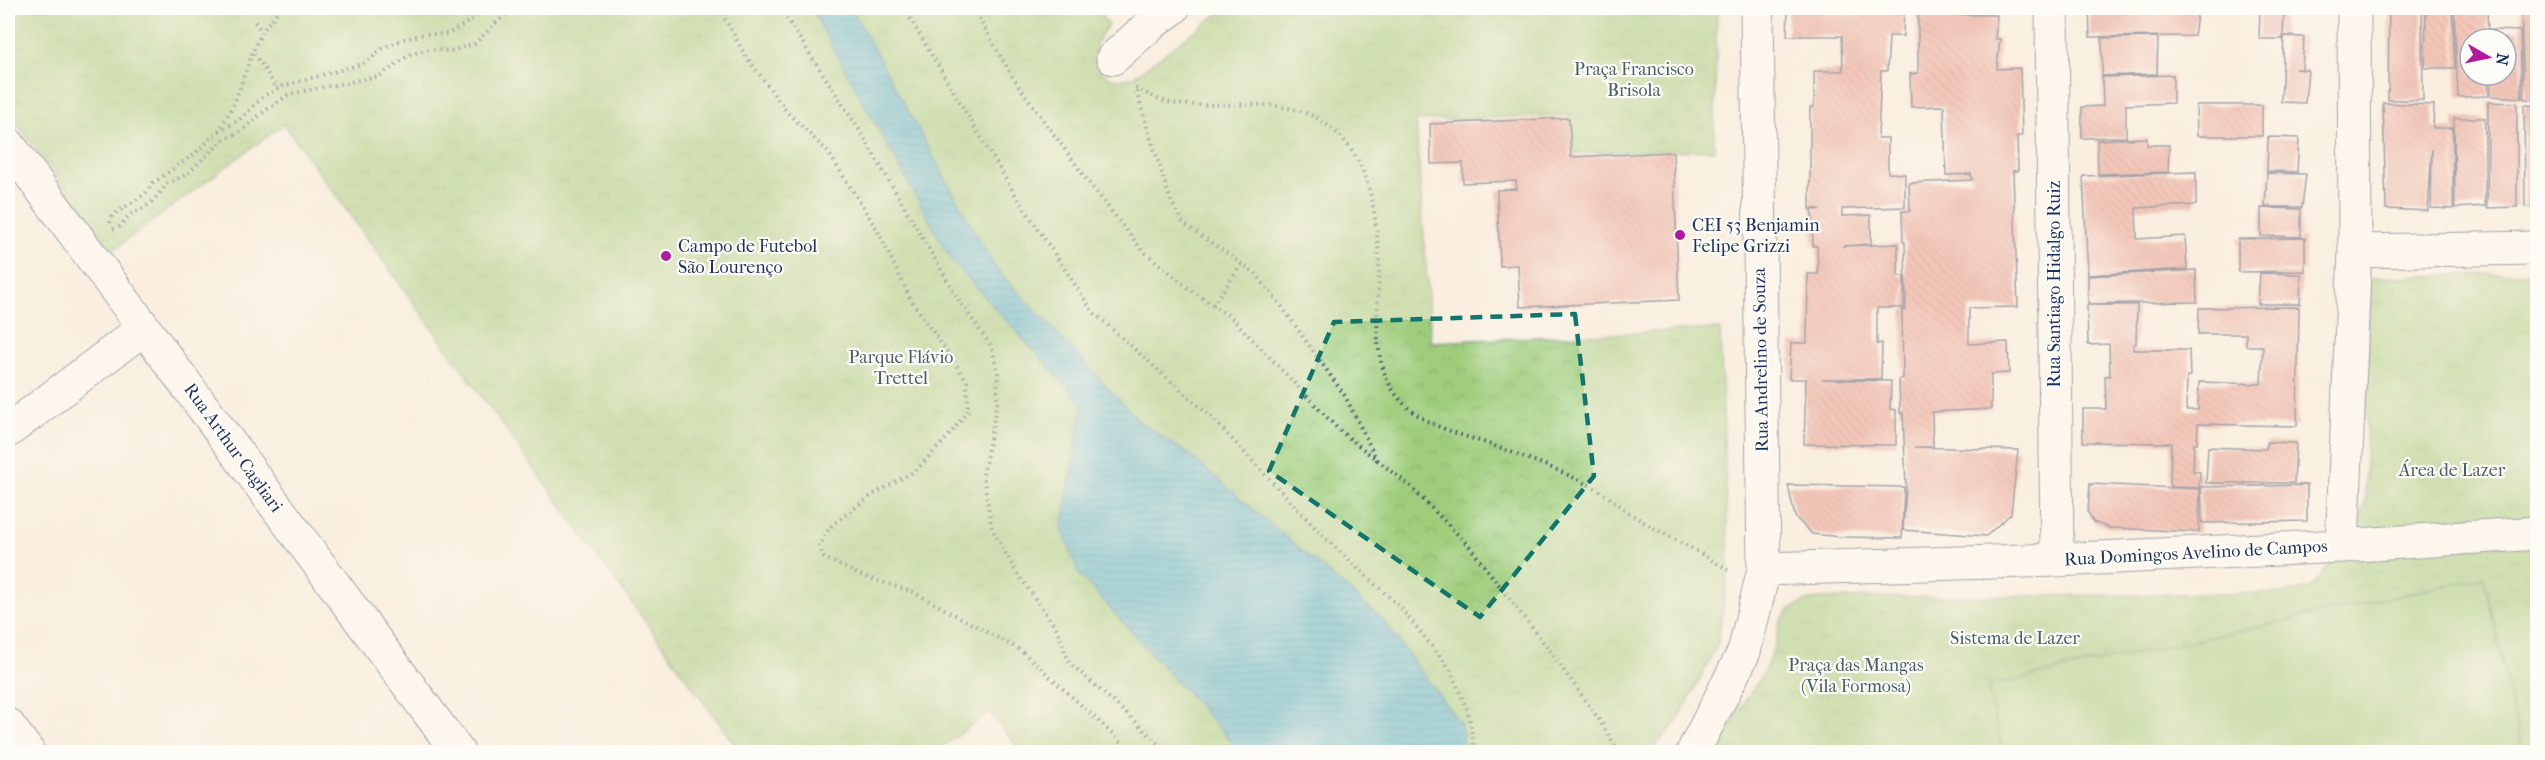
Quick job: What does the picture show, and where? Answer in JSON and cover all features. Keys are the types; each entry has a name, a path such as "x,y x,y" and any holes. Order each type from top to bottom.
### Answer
{"street":[{"path":"1113,58 1173,8"},
{"name":"Rua Andrelino de Souza","path":"1694,753 1744,652 1764,569 1757,8"},
{"name":"Rua Santiago Hidalgo Ruiz","path":"2052,8 2057,560"},
{"name":"Rua Domingos Avelino de Campos","path":"1764,569 2057,560 2342,546 2355,251 2354,8"},
{"name":"Rua Arthur Cagliari","path":"8,144 95,241 144,328 458,753"},
{"path":"2355,251 2538,248"},
{"path":"8,431 144,328"},
{"path":"2342,546 2538,533"},
{"path":"8,725 28,753"}],"path":[{"path":"219,131 234,104 262,32 280,8"},
{"path":"95,241 113,215 145,194 153,183 193,155 219,131 239,120 264,96 280,87 365,63 383,48 404,39 424,34 448,34 473,19 484,8"},
{"path":"95,241 119,227 130,214 144,208 155,199 167,184 187,174 222,141 243,130 289,94 380,76 409,55 429,49 450,51 474,44 512,8"},
{"path":"719,8 757,72 789,113 828,152 877,229 911,300 967,381 968,411 947,438 915,471 872,495 830,527 819,546 824,558 863,576 913,592 1022,651 1132,753"},
{"path":"780,8 866,141 960,302 992,346 998,373 997,403 983,475 993,529 1015,570 1056,628 1069,662 1136,722 1166,753"},
{"path":"904,8 1011,188 1093,312 1211,417 1325,538 1401,608 1450,669 1468,711 1474,753"},
{"path":"973,8 1013,78 1090,184 1142,250 1233,319 1339,430 1410,486 1469,546 1551,651 1598,718 1619,753"},
{"path":"255,22 262,32"},
{"path":"253,51 274,84 280,87"},
{"path":"1377,460 1345,396 1280,304 1255,273 1183,223 1170,199 1135,88 1175,103 1279,104 1311,114 1333,130 1351,149 1365,171 1374,215 1379,267 1377,338 1382,364 1391,387 1402,401 1413,412 1448,430 1591,486 1638,518 1729,570"},
{"path":"1213,305 1242,264"}],"highlighted area":[{"path":"1575,314 1594,476 1480,617 1269,471 1334,322"}],"green space":[{"name":"Parque Flávio Trettel","path":"8,8 1097,8 1108,25 1096,45 1096,62 1103,73 1109,77 1125,79 1133,77 1226,8 1717,8 1714,150 1573,153 1570,115 1416,121 1431,342 1720,329 1729,570 1717,646 1677,722 1649,752 1022,752 989,712 935,752 740,752 284,124 112,251 8,112"},
{"path":"2537,272 2537,752 2522,752 2484,577 1988,686 2002,752 1711,752 1762,676 1777,640 1779,624 1789,610 1809,600 2285,593 2311,588 2355,534 2365,502 2369,278"},
{"path":"2484,577 2522,752 2002,752 1987,686"}],"water":[{"path":"811,8 851,8 994,266 1141,423 1188,454 1381,618 1460,723 1463,734 1462,752 1241,752 1079,574 1062,529 1083,404 952,261"}],"building":[{"path":"1788,8 1904,8 1903,36 1889,36 1887,71 1881,71 1878,138 1888,138 1888,173 1905,174 1905,207 1842,209 1842,216 1871,215 1871,244 1842,246 1898,244 1898,276 1904,276 1904,308 1877,308 1877,344 1882,343 1881,379 1822,379 1891,381 1890,409 1896,410 1896,445 1804,444 1806,379 1789,379 1791,343 1807,343 1808,274 1818,274 1817,246 1813,246 1812,210 1821,209 1810,209 1810,107 1814,107 1814,71 1843,71 1842,36 1787,36"},
{"path":"2089,8 2198,8 2194,36 2090,37"},
{"path":"2260,8 2284,8 2283,39 2259,39"},
{"path":"2389,8 2422,8 2423,100 2388,100"},
{"path":"2426,8 2452,8 2455,68 2425,68"},
{"path":"2454,8 2487,8 2488,27 2458,27 2458,87 2489,87 2489,96 2458,97"},
{"path":"2521,8 2538,8 2538,100 2524,99"},
{"path":"1918,14 1997,15 1995,39 2000,39 1997,69 2020,68 2022,136 2017,136 2018,171 2013,171 2018,307 1969,308 1969,344 2008,342 2009,373 1991,374 1991,409 1932,412 1933,447 1915,447 2018,450 2011,514 1986,536 1903,530 1906,487 1899,379 1903,378 1902,310 1906,310 1902,211 1910,211 1909,183 1972,180 1971,174 1946,175 1944,106 1911,107 1910,74 1918,73"},
{"path":"2518,31 2520,31 2522,98 2491,96 2491,87 2518,87"},
{"path":"2284,36 2304,37 2302,69 2295,69 2308,70 2305,103 2281,102"},
{"path":"2158,37 2157,74 2102,76 2102,38"},
{"path":"2173,75 2173,103 2126,105 2126,137 2082,138 2082,107 2103,106 2102,77"},
{"path":"2488,102 2517,103 2517,207 2487,208"},
{"path":"2383,103 2434,105 2433,128 2453,128 2453,209 2431,208 2432,149 2428,211 2386,209"},
{"path":"2196,105 2262,105 2262,136 2197,136"},
{"path":"2524,105 2538,106 2538,208 2525,207"},
{"path":"1569,118 1571,157 1673,152 1679,300 1520,307 1518,265 1500,266 1497,190 1517,189 1516,181 1463,183 1463,163 1431,164 1430,124"},
{"path":"2454,118 2485,118 2485,206 2455,208"},
{"path":"2268,137 2299,138 2297,172 2267,171"},
{"path":"2147,138 2147,145 2169,145 2168,172 2098,174 2097,140"},
{"path":"2196,172 2196,205 2136,208 2137,239 2185,236 2187,269 2088,275 2083,176"},
{"path":"2267,173 2306,174 2302,207 2265,207"},
{"path":"2261,208 2301,209 2301,237 2261,236"},
{"path":"2305,238 2305,271 2238,272 2238,239"},
{"path":"2196,270 2197,302 2088,304 2088,276"},
{"path":"2260,273 2301,274 2300,304 2258,304"},
{"path":"2087,305 2137,305 2136,344 2133,344 2133,350 2189,350 2190,376 2187,376 2186,410 2198,410 2199,382 2261,384 2263,346 2246,346 2246,334 2198,334 2199,308 2299,307 2297,426 2198,424 2197,443 2194,443 2193,471 2200,472 2199,488 2170,487 2171,443 2083,442 2083,409 2106,409 2105,376 2110,376 2109,344 2088,345"},
{"path":"2267,442 2296,443 2294,483 2206,483 2208,447 2266,449"},
{"path":"2090,484 2200,489 2199,532 2109,528 2093,522 2088,512"},
{"path":"1788,485 1904,487 1902,538 1812,534 1795,517"},
{"path":"2307,485 2307,521 2202,523 2201,487"}],"place":[{"name":"CEI 53 Benjamin Felipe Grizzi","path":"1680,235"},
{"name":"Campo de Futebol São Lourenço","path":"666,256"}],"park label":[{"name":"Praça Francisco Brisola","path":"1634,79"},
{"name":"Área de Lazer","path":"2452,470"},
{"name":"Sistema de Lazer","path":"2015,638"},
{"name":"Praça das Mangas (Vila Formosa)","path":"1856,675"}]}
